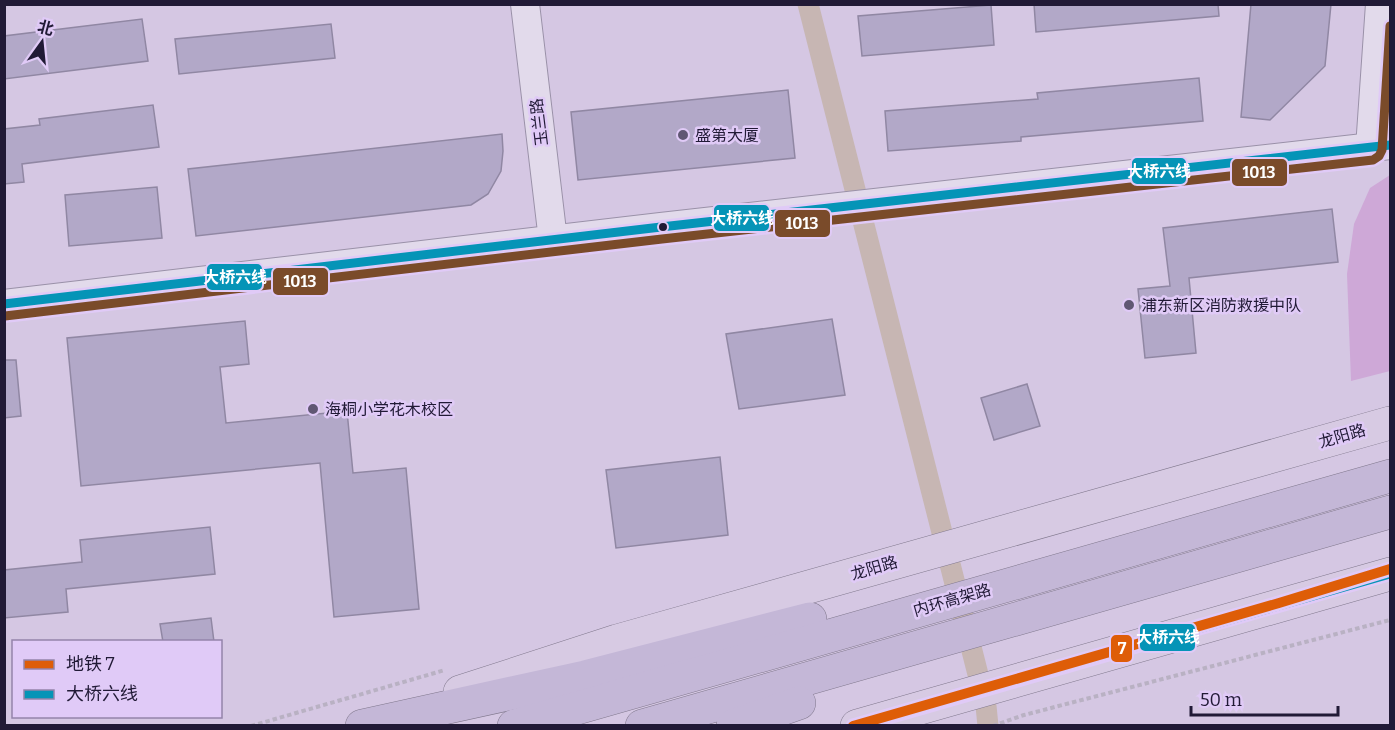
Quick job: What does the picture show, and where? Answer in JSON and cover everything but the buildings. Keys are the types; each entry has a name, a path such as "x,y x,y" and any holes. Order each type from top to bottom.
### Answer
{"highway":[{"name":"内环高架路","path":"514,726 910,604 1065,568 1390,476"},
{"path":"642,726 925,655 1261,548 1390,512"},
{"path":"362,726 585,677 750,633 910,604"},
{"path":"733,726 925,655"}],"main road":[{"name":"龙阳路","path":"362,726 579,652 1390,423"},
{"path":"858,726 1390,574"}],"street":[{"name":"玉兰路","path":"525,4 553,240"},
{"path":"4,304 1380,146 1380,4"}],"path":[{"path":"993,726 1024,715 1390,620"}],"shaded area":[{"path":"1390,175 1390,371 1351,381 1347,274 1354,224 1370,188"}],"waterway":[{"path":"808,4 986,706 988,726"}],"metro line":[{"name":"7","path":"853,726 1390,569"}],"transit line":[{"name":"1013","path":"5,316 662,239 1373,160 1382,150 1390,26"},
{"name":"大桥六线","path":"4,304 1390,145"},
{"name":"大桥六线","path":"859,726 1390,574"}],"place":[{"name":"盛第大厦","path":"683,135"},
{"name":"浦东新区消防救援中队","path":"1129,305"},
{"name":"海桐小学花木校区","path":"313,409"}]}
